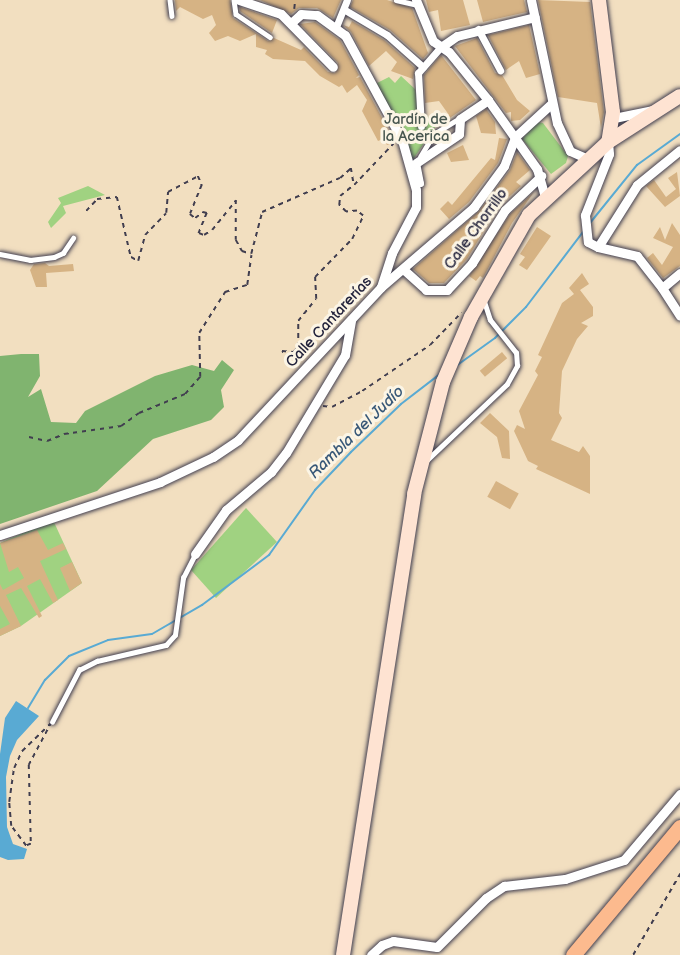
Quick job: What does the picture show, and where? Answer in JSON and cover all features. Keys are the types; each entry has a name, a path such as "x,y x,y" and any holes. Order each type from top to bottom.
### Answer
{"highway":[{"path":"573,955 680,827"}],"main road":[{"path":"598,0 614,118 608,142"},
{"path":"343,955 346,921 417,477 434,408 467,314 486,289 518,229 545,197 608,142 680,96"},
{"path":"337,955 346,921"}],"street":[{"path":"237,0 278,12 291,22 333,67"},
{"path":"336,27 345,10 347,0"},
{"path":"531,0 551,104 567,148 588,159"},
{"path":"418,2 431,37 488,100 515,137 541,176 545,197"},
{"path":"345,10 387,35 423,68"},
{"path":"291,22 301,14 312,14 336,27 354,49 402,141 414,184 413,216 392,253 381,286"},
{"path":"421,126 417,75 448,39 478,29 535,17"},
{"path":"478,29 500,70"},
{"path":"414,184 420,183 416,163 459,134 462,117 488,100"},
{"path":"515,137 551,104"},
{"path":"614,118 658,109"},
{"name":"Calle Cantarerías","path":"0,535 134,492 213,457 232,444 299,376 381,286 474,207 505,164 515,137"},
{"path":"608,142 609,154 588,202 585,222 588,242 598,248 637,256 680,316"},
{"path":"598,248 637,185 680,150"},
{"name":"Calle Chorrillo","path":"403,269 426,290 447,290 472,263 505,210 541,176"},
{"path":"662,288 680,273"},
{"path":"195,554 226,510 271,472 316,406 345,355 351,320"},
{"path":"371,955 382,945 393,941 437,947 486,898 504,886 565,879 624,860 680,794"}],"lane":[{"path":"170,0 172,16"},
{"path":"237,0 235,13 270,37"},
{"path":"396,0 418,2"},
{"path":"416,163 434,134 462,117"},
{"path":"0,254 30,260 54,257 63,253 73,238"},
{"path":"417,477 438,447 512,378 518,358 493,324 484,305 486,289"},
{"path":"52,722 79,670 97,662 166,645 177,627 186,568 195,554"}],"path":[{"path":"292,6 296,0"},
{"path":"299,376 282,351 296,350 298,321 316,299 315,277 352,239 363,216 357,211 346,212 339,205 340,196 372,170 387,147 402,141"},
{"path":"29,437 48,441 63,434 121,426 139,413 185,394 200,377 199,333 225,292 247,285 251,255 262,212 340,178 351,168 352,186"},
{"path":"86,211 97,199 117,198 131,257 138,261 145,235 166,213 168,192 198,176 201,185 190,214 195,218 207,213 199,233 204,236 212,230 234,199 236,240 242,251 251,255"},
{"path":"316,406 332,407 362,391 430,345 467,314"},
{"path":"52,722 47,738 29,765 31,844 26,846 12,826 9,802 14,768 22,751 52,722"},
{"path":"633,955 680,874"}],"green space":[{"name":"Jardín de la Acerica","path":"401,76 415,89 418,105 436,126 412,161 377,83 389,77 395,83"},
{"path":"537,122 543,123 568,156 566,163 551,174 522,139"},
{"path":"88,186 105,195 63,206 66,213 51,228 48,222 61,203 58,198"},
{"path":"39,354 40,376 28,397 41,389 51,422 76,423 85,411 155,376 192,365 214,371 222,360 234,370 221,390 224,407 211,420 153,439 97,491 0,524 0,356"},
{"path":"246,508 277,542 216,598 191,570"},
{"path":"53,520 82,583 21,626 0,636 0,543"}],"water":[{"path":"16,701 39,716 17,740 10,756 6,777 7,827 13,844 27,849 24,859 8,860 0,857 0,754 5,718"}],"building":[{"path":"175,0 230,0 233,18 268,41 274,38 301,50 304,47 328,72 335,73 338,63 300,24 315,22 340,40 359,75 356,78 360,77 395,142 387,145 383,139 378,141 362,111 367,100 357,85 347,93 342,85 339,87 320,76 305,61 273,59 265,54 267,50 256,47 256,34 240,41 228,36 215,41 209,33 216,25 212,15 203,19 180,7 176,11"},
{"path":"260,0 341,0 333,18 317,8 299,8 291,14"},
{"path":"353,0 387,0 412,8 428,53 423,59 390,30 350,7"},
{"path":"426,0 463,0 470,25 441,31 438,10 429,12"},
{"path":"477,0 524,0 527,12 483,22"},
{"path":"538,0 590,2 604,112 601,128 597,103 558,97"},
{"path":"240,7 277,20 272,33 240,11"},
{"path":"352,21 384,40 415,68 413,79 391,71 397,62 386,51 369,66 351,32 343,25 349,27"},
{"path":"529,25 540,74 526,78 519,61 506,70 488,35"},
{"path":"477,38 495,73 502,75 517,100 530,111 520,120 511,121 511,112 506,113 455,46"},
{"path":"441,55 476,100 438,126 449,115 439,101 425,103 424,75"},
{"path":"486,109 495,122 496,134 481,133 476,116"},
{"path":"499,138 507,139 498,163 469,202 449,219 440,209 448,201 452,205 491,158 495,160"},
{"path":"463,145 469,160 451,162 447,153"},
{"path":"517,152 530,170 516,182 521,186 499,206 467,259 444,283 429,283 413,269 479,211 510,170"},
{"path":"677,172 680,196 665,207 646,186 654,180 666,197 676,189 668,178"},
{"path":"534,192 512,223 483,278 480,276 476,281 469,276 510,214"},
{"path":"672,223 680,235 680,266 663,278 647,258 653,253 662,265 673,247 653,238 660,227 665,240"},
{"path":"537,227 551,236 527,270 519,265 525,257 520,254"},
{"path":"45,263 49,266 73,264 74,271 46,273 47,287 36,287 30,270 34,264"},
{"path":"582,273 589,284 580,290 593,307 593,316 581,323 588,326 577,339 562,371 559,413 562,418 551,440 579,452 583,446 590,456 590,494 536,469 538,466 528,461 514,431 517,425 525,429 519,411 538,375 535,371 542,357 538,355 562,303 574,294 569,288"},
{"path":"502,352 507,358 485,377 480,371"},
{"path":"490,413 509,431 510,459 502,458 497,437 480,423"},
{"path":"496,481 519,494 510,509 487,497"},
{"path":"37,530 48,550 63,543 66,549 40,561 58,600 53,603 40,579 27,586 42,616 39,618 21,588 6,595 21,626 0,636 0,629 10,624 0,606 0,584 3,590 24,578 18,567 9,572 0,543"},
{"path":"72,562 82,583 70,591 60,568"}],"waterway":[{"name":"Rambla del Judío","path":"590,223 637,165 680,134"},
{"name":"Rambla del Judío","path":"456,366 495,338 526,307 583,232"},
{"name":"Rambla del Judío","path":"28,708 45,680 69,656 108,640 152,634 202,605 269,555 315,490 401,404 440,374"}]}
